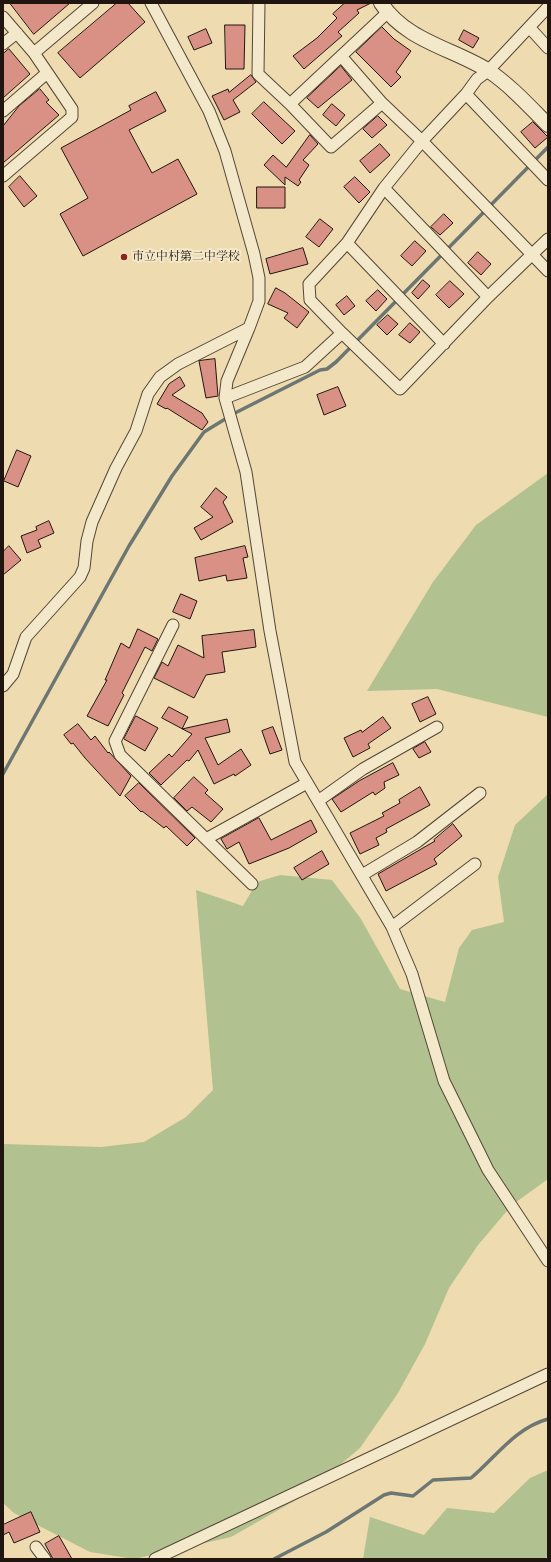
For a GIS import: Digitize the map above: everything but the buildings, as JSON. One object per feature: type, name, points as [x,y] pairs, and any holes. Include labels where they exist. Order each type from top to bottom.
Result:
[{"type":"street","points":[[34,53],[93,3]]},
{"type":"street","points":[[151,3],[209,112],[225,151],[254,254],[259,278],[259,301],[227,381],[225,398],[246,472],[270,632],[295,762],[392,927],[412,974],[444,1081],[488,1170],[548,1261]]},
{"type":"street","points":[[259,3],[258,74],[290,104],[331,147],[382,103]]},
{"type":"street","points":[[548,7],[488,71],[477,79],[466,94],[422,141],[384,188],[347,243],[309,284],[310,300],[342,333],[400,388],[488,297],[548,239]]},
{"type":"street","points":[[290,104],[341,56],[384,8],[403,27],[429,42],[488,71],[516,92],[548,125]]},
{"type":"street","points":[[3,17],[34,53],[72,109],[72,117],[3,176]]},
{"type":"street","points":[[529,27],[548,48]]},
{"type":"street","points":[[3,44],[17,33]]},
{"type":"street","points":[[341,56],[382,103],[422,141],[548,271]]},
{"type":"street","points":[[3,111],[47,73]]},
{"type":"street","points":[[466,94],[548,180]]},
{"type":"street","points":[[384,188],[488,297]]},
{"type":"street","points":[[347,243],[444,344]]},
{"type":"street","points":[[3,686],[13,674],[26,637],[82,573],[84,568],[86,541],[92,522],[116,468],[136,432],[148,394],[160,377],[178,364],[249,328]]},
{"type":"street","points":[[225,398],[305,367],[342,333]]},
{"type":"street","points":[[173,625],[115,741],[120,754],[252,884]]},
{"type":"street","points":[[318,801],[363,769],[437,727]]},
{"type":"street","points":[[206,839],[307,783]]},
{"type":"street","points":[[362,875],[417,842],[480,793]]},
{"type":"street","points":[[392,927],[475,864]]},
{"type":"street","points":[[155,1559],[548,1374]]},
{"type":"street","points":[[36,1547],[45,1559]]},
{"type":"green space","points":[[548,473],[548,717],[437,689],[367,691],[433,582],[476,525]]},
{"type":"green space","points":[[548,794],[548,1179],[512,1205],[478,1245],[449,1288],[425,1344],[398,1393],[360,1448],[303,1496],[231,1537],[134,1559],[90,1552],[14,1513],[3,1503],[3,1144],[101,1147],[144,1142],[186,1117],[213,1090],[196,890],[243,906],[257,882],[280,875],[332,880],[361,919],[400,989],[445,1002],[459,948],[472,930],[504,922],[498,877],[515,825]]},
{"type":"green space","points":[[548,1470],[548,1555],[545,1559],[363,1559],[370,1517],[424,1535],[447,1508],[494,1513],[530,1478]]},
{"type":"waterway","points":[[3,774],[129,546],[172,476],[204,432],[235,413],[320,370],[327,369],[336,362],[548,147]]},
{"type":"waterway","points":[[274,1559],[326,1532],[384,1495],[391,1493],[413,1496],[433,1480],[471,1478],[516,1436],[536,1423],[548,1419]]},
{"type":"place","name":"市立中村第二中学校","points":[[124,257]]}]
